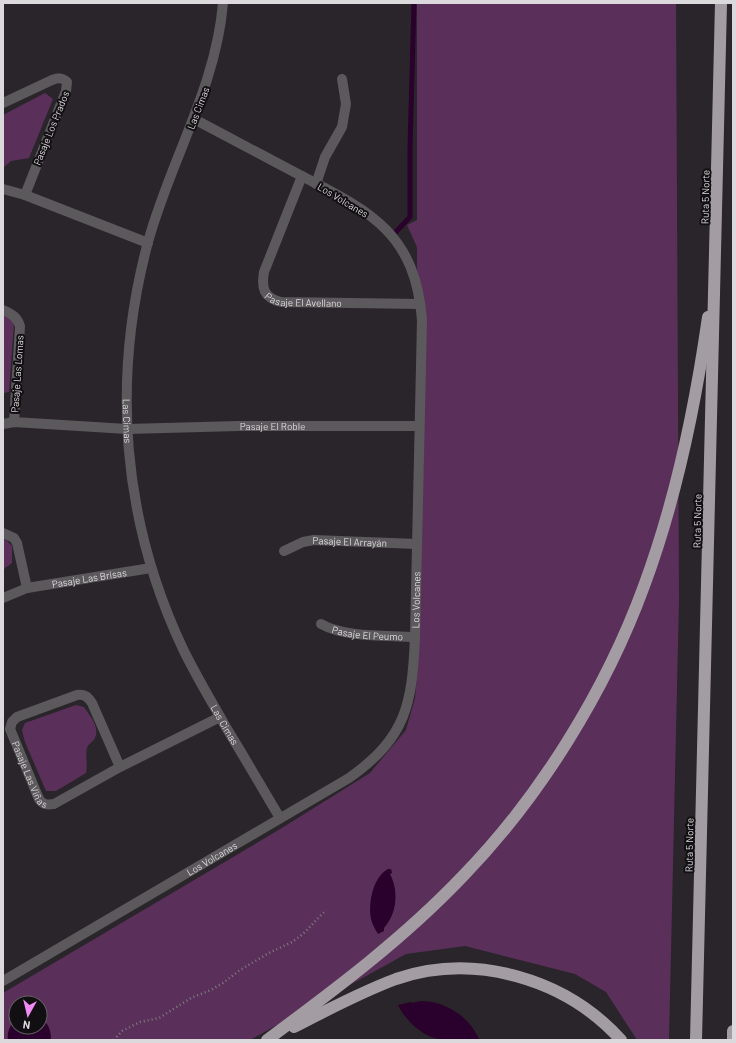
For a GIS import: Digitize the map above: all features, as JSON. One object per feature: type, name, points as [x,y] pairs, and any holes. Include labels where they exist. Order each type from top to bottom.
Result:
[{"type":"highway","name":"Ruta 5 Norte","points":[[696,1040],[721,3]]},
{"type":"highway","points":[[267,1040],[376,957],[464,876],[491,846],[531,795],[570,736],[594,696],[629,624],[644,587],[665,522],[687,436],[696,388],[705,333],[716,244]]},
{"type":"highway","points":[[267,1040],[396,979],[417,973],[453,968],[482,970],[513,975],[536,982],[581,1004],[597,1016],[621,1040]]},
{"type":"highway","points":[[733,1031],[733,1040]]},
{"type":"street","name":"Las Cimas","points":[[223,3],[216,51],[203,96],[169,180],[148,243],[138,288],[131,332],[126,397],[129,464],[134,499],[151,568],[183,649],[205,691],[280,818]]},
{"type":"street","name":"Pasaje Los Prados","points":[[3,103],[52,80],[59,78],[64,79],[67,82],[66,91],[24,194]]},
{"type":"street","points":[[316,184],[325,157],[342,127],[346,104],[342,79]]},
{"type":"street","name":"Los Volcanes","points":[[3,981],[349,778],[378,754],[392,738],[400,725],[409,700],[414,667],[422,320],[418,287],[413,272],[407,259],[390,234],[368,214],[302,176],[194,119]]},
{"type":"street","name":"Pasaje El Avellano","points":[[302,176],[264,272],[263,285],[271,299],[281,302],[420,304]]},
{"type":"street","points":[[3,189],[24,194],[148,243]]},
{"type":"street","name":"Pasaje Las Lomas","points":[[3,310],[12,314],[18,320],[20,326],[14,422]]},
{"type":"street","name":"Pasaje Las Lomas","points":[[3,424],[14,422],[127,429]]},
{"type":"street","name":"Pasaje El Roble","points":[[127,429],[202,426],[419,426]]},
{"type":"street","points":[[3,533],[14,538],[17,543],[27,588]]},
{"type":"street","name":"Pasaje El Arrayán","points":[[284,550],[298,544],[314,540],[417,544]]},
{"type":"street","name":"Pasaje Las Brisas","points":[[3,598],[27,588],[151,568]]},
{"type":"street","name":"Pasaje El Peumo","points":[[321,624],[334,630],[347,633],[415,637]]},
{"type":"street","name":"Pasaje Las Viñas","points":[[120,767],[88,697],[77,695],[17,717],[12,722],[10,728],[39,799],[44,805],[54,804],[120,767],[220,717]]},
{"type":"path","points":[[114,1040],[122,1031],[140,1022],[159,1018],[191,998],[211,990],[223,983],[240,970],[263,956],[292,942],[303,934],[326,910]]},
{"type":"shaded area","points":[[417,3],[676,3],[679,599],[669,1040],[637,1040],[606,992],[575,974],[465,946],[406,954],[250,1040],[3,1040],[3,993],[277,831],[370,773],[406,730],[415,698],[418,665],[417,247],[407,225],[417,220]]},
{"type":"shaded area","points":[[45,93],[53,99],[29,158],[11,161],[3,168],[3,115]]},
{"type":"shaded area","points":[[3,316],[10,317],[14,322],[9,392],[3,393]]},
{"type":"shaded area","points":[[3,539],[12,546],[12,563],[5,568],[3,572]]},
{"type":"shaded area","points":[[76,705],[84,707],[94,722],[96,730],[95,738],[87,748],[86,773],[56,791],[46,791],[25,742],[22,730],[25,723]]},
{"type":"shaded area","points":[[388,869],[391,869],[392,873],[390,874],[395,888],[394,909],[392,916],[384,928],[384,931],[378,934],[371,919],[371,898],[375,884]]},
{"type":"shaded area","points":[[427,1001],[449,1008],[467,1021],[480,1040],[448,1040],[438,1039],[426,1035],[410,1022],[398,1005]]},
{"type":"shaded area","points":[[48,1026],[51,1033],[51,1040],[8,1040],[8,1035],[48,1035]]},
{"type":"waterway","points":[[393,235],[410,217],[410,147],[414,3]]}]
